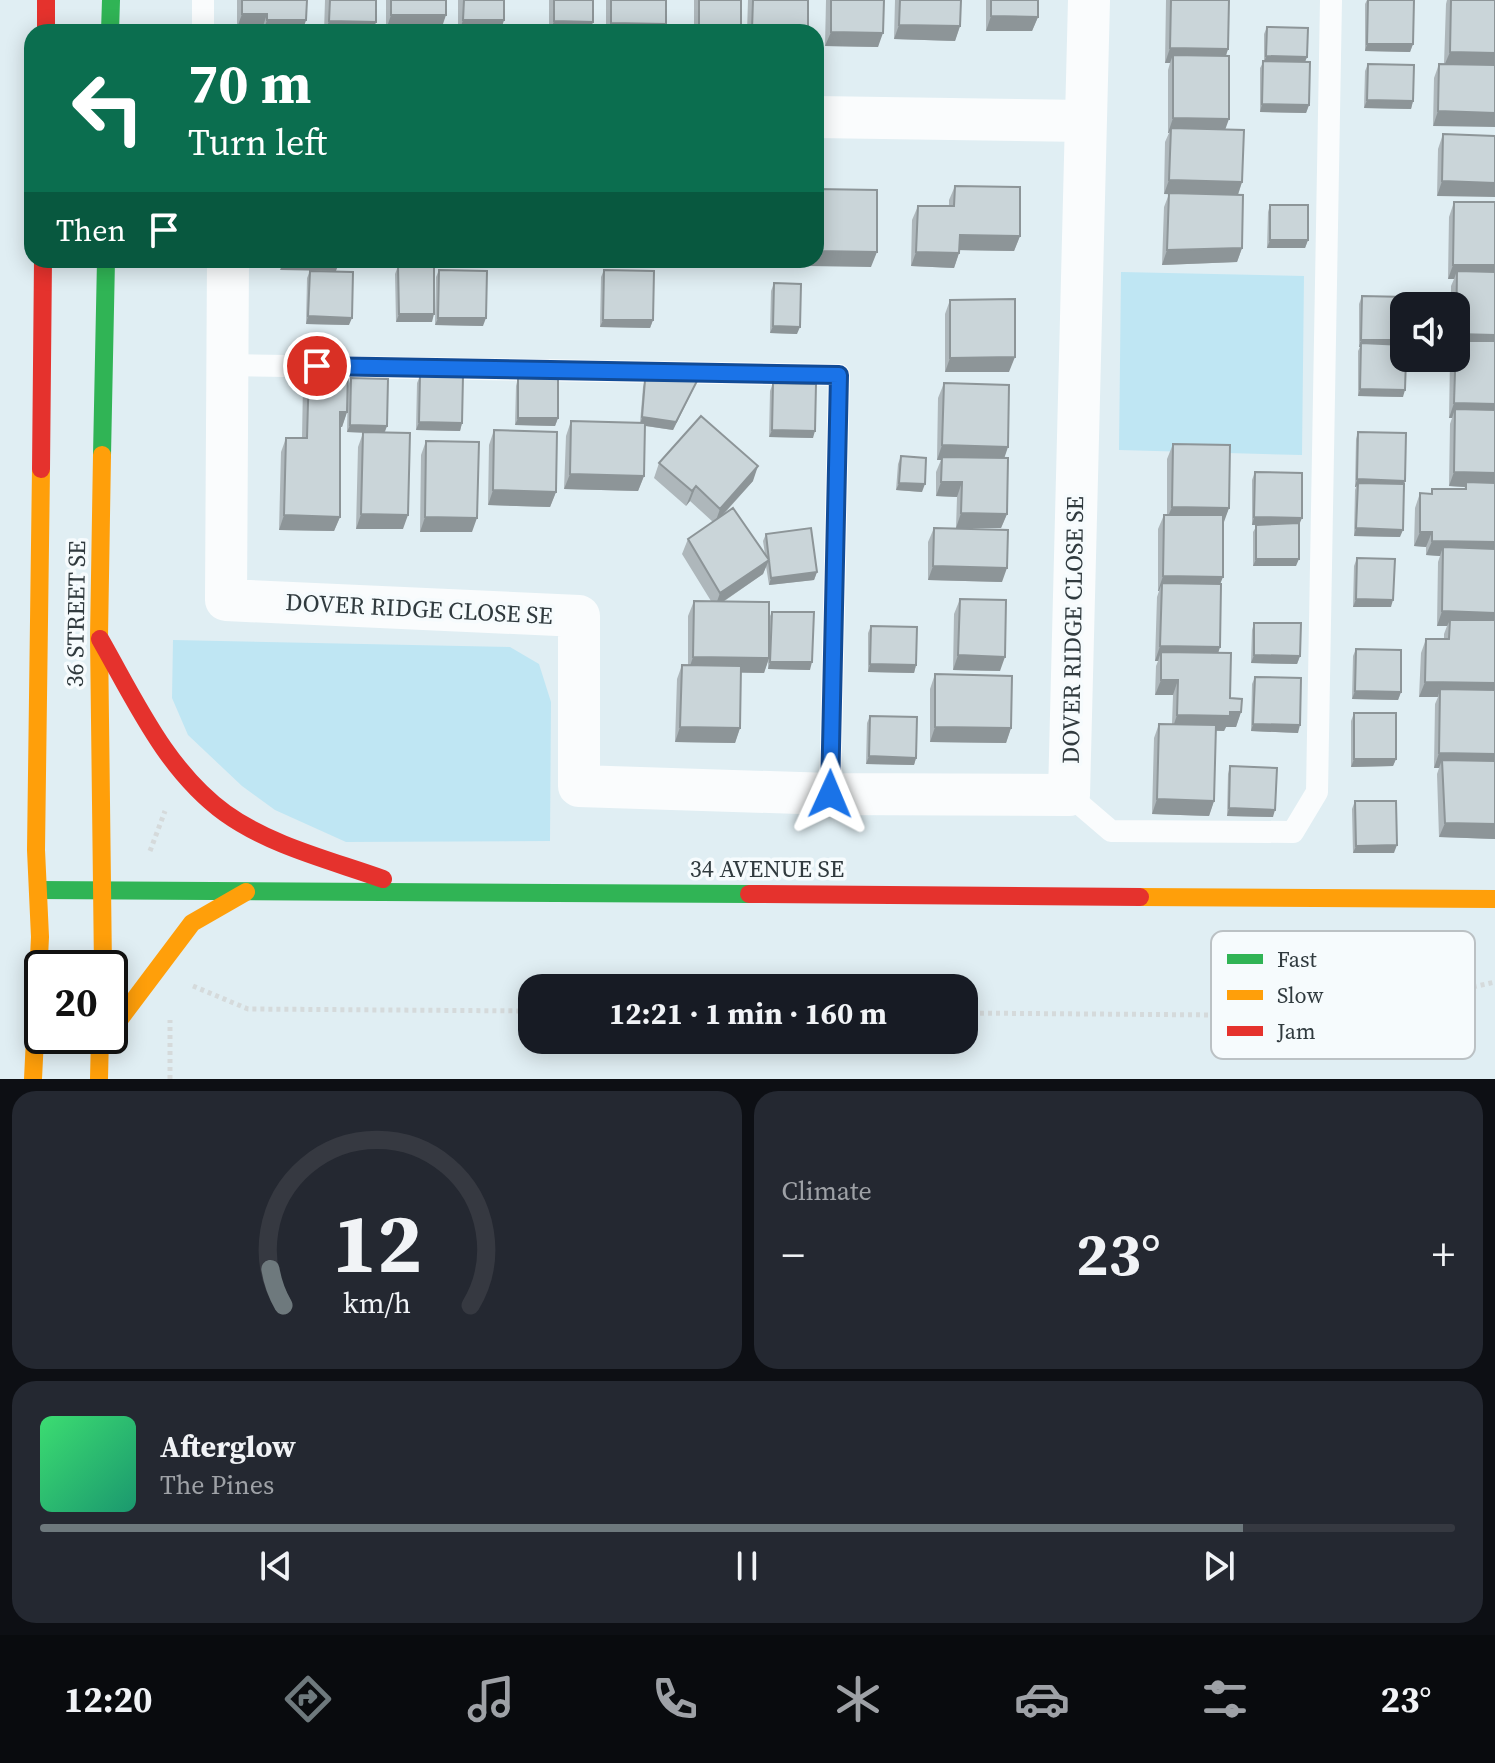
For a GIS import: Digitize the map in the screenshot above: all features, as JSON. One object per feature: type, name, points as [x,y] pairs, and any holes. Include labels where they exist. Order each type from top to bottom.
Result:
[{"type":"street","points":[[46,0],[46,24]]},
{"type":"street","points":[[110,24],[111,0]]},
{"type":"street","name":"DOVER RIDGE CLOSE SE","points":[[228,268],[226,600],[579,616],[579,786],[830,794],[1069,795],[1089,0]]},
{"type":"street","points":[[824,117],[1085,121]]},
{"type":"street","name":"36 STREET SE","points":[[33,1079],[40,937],[43,268]]},
{"type":"street","name":"36 STREET SE","points":[[103,950],[99,637],[106,268]]},
{"type":"street","points":[[99,637],[161,741],[189,780],[224,813],[315,856],[416,891]]},
{"type":"street","name":"34 AVENUE SE","points":[[38,890],[1495,899]]},
{"type":"street","points":[[128,1006],[192,923],[248,891]]},
{"type":"street","points":[[99,1079],[102,1054]]},
{"type":"lane","points":[[203,0],[203,24]]},
{"type":"lane","points":[[1069,795],[1111,831],[1293,832],[1317,792],[1331,0]]},
{"type":"lane","points":[[228,365],[839,375],[830,794]]},
{"type":"path","points":[[149,854],[167,805]]},
{"type":"path","points":[[183,982],[248,1009],[518,1011]]},
{"type":"path","points":[[1475,986],[1495,982]]},
{"type":"path","points":[[170,1006],[170,1079]]},
{"type":"path","points":[[978,1013],[1211,1015]]},
{"type":"shaded area","points":[[1121,272],[1304,276],[1302,455],[1119,450]]},
{"type":"shaded area","points":[[173,640],[510,647],[539,664],[551,702],[550,841],[346,842],[275,810],[242,786],[188,735],[172,698]]},
{"type":"building","points":[[242,0],[307,0],[306,20],[267,20],[267,14],[242,14]]},
{"type":"building","points":[[330,0],[376,0],[376,22],[329,21]]},
{"type":"building","points":[[391,0],[446,0],[446,15],[391,15]]},
{"type":"building","points":[[464,0],[504,0],[504,20],[463,20]]},
{"type":"building","points":[[554,0],[593,0],[593,22],[554,21]]},
{"type":"building","points":[[611,0],[666,0],[666,24],[611,23]]},
{"type":"building","points":[[699,0],[741,0],[741,24],[699,24]]},
{"type":"building","points":[[753,0],[808,0],[808,24],[752,24]]},
{"type":"building","points":[[831,0],[884,0],[883,33],[831,32]]},
{"type":"building","points":[[900,0],[961,0],[960,26],[899,25]]},
{"type":"building","points":[[991,0],[1038,0],[1038,17],[991,16]]},
{"type":"building","points":[[1171,0],[1229,0],[1228,49],[1170,48]]},
{"type":"building","points":[[1368,0],[1414,0],[1413,44],[1367,44]]},
{"type":"building","points":[[1451,0],[1495,0],[1495,53],[1450,52]]},
{"type":"building","points":[[1267,27],[1308,28],[1307,57],[1266,56]]},
{"type":"building","points":[[1173,55],[1229,56],[1229,119],[1173,118]]},
{"type":"building","points":[[1263,61],[1310,62],[1309,105],[1262,104]]},
{"type":"building","points":[[1368,64],[1414,65],[1413,101],[1367,100]]},
{"type":"building","points":[[1439,64],[1495,65],[1495,113],[1438,111]]},
{"type":"building","points":[[1171,128],[1244,130],[1242,182],[1169,180]]},
{"type":"building","points":[[1443,134],[1495,136],[1495,183],[1442,181]]},
{"type":"building","points":[[955,186],[1020,187],[1020,236],[960,235],[959,253],[916,252],[918,206],[954,206]]},
{"type":"building","points":[[824,189],[877,190],[877,252],[824,251]]},
{"type":"building","points":[[1169,193],[1243,195],[1242,248],[1167,250]]},
{"type":"building","points":[[1454,202],[1495,202],[1495,265],[1453,265]]},
{"type":"building","points":[[1270,205],[1308,205],[1308,240],[1270,240]]},
{"type":"building","points":[[398,268],[434,268],[434,314],[399,314]]},
{"type":"building","points":[[439,270],[487,271],[486,318],[438,318]]},
{"type":"building","points":[[604,270],[654,271],[653,320],[603,320]]},
{"type":"building","points":[[310,271],[353,272],[352,318],[308,316]]},
{"type":"building","points":[[1457,271],[1495,272],[1495,335],[1470,334],[1470,292],[1457,292]]},
{"type":"building","points":[[774,283],[801,284],[800,327],[773,326]]},
{"type":"building","points":[[1362,296],[1390,297],[1390,340],[1361,340]]},
{"type":"building","points":[[1015,299],[1015,357],[950,358],[950,300]]},
{"type":"building","points":[[1470,341],[1495,341],[1495,404],[1454,403],[1455,372],[1470,372]]},
{"type":"building","points":[[1361,343],[1390,344],[1390,372],[1406,372],[1405,390],[1360,389]]},
{"type":"building","points":[[309,368],[348,369],[347,412],[340,412],[340,517],[284,515],[286,438],[307,438]]},
{"type":"building","points":[[420,376],[463,376],[462,423],[419,422]]},
{"type":"building","points":[[351,378],[388,379],[387,426],[350,425]]},
{"type":"building","points":[[518,378],[558,379],[558,418],[518,418]]},
{"type":"building","points":[[645,380],[697,381],[676,422],[642,417]]},
{"type":"building","points":[[773,383],[816,384],[815,431],[772,430]]},
{"type":"building","points":[[944,383],[1009,385],[1008,447],[942,445]]},
{"type":"building","points":[[1455,409],[1495,410],[1495,473],[1454,472]]},
{"type":"building","points":[[701,416],[758,466],[720,509],[696,486],[692,491],[659,463]]},
{"type":"building","points":[[571,421],[645,423],[644,476],[570,474]]},
{"type":"building","points":[[494,430],[557,432],[556,492],[493,490]]},
{"type":"building","points":[[363,432],[410,433],[408,515],[361,514]]},
{"type":"building","points":[[1358,432],[1406,433],[1405,481],[1357,479]]},
{"type":"building","points":[[426,441],[479,442],[477,518],[425,517]]},
{"type":"building","points":[[1173,444],[1230,445],[1229,508],[1172,507]]},
{"type":"building","points":[[901,456],[926,458],[925,484],[899,483]]},
{"type":"building","points":[[942,457],[1008,458],[1007,514],[961,513],[962,482],[941,482]]},
{"type":"building","points":[[1255,472],[1302,473],[1302,518],[1254,517]]},
{"type":"building","points":[[1466,482],[1495,483],[1495,542],[1432,541],[1432,532],[1420,532],[1420,493],[1432,494],[1432,489],[1466,489]]},
{"type":"building","points":[[1358,483],[1404,484],[1403,530],[1356,528]]},
{"type":"building","points":[[733,508],[769,560],[720,593],[688,539]]},
{"type":"building","points":[[1164,515],[1223,515],[1223,577],[1163,576]]},
{"type":"building","points":[[1299,523],[1299,559],[1256,559],[1256,525]]},
{"type":"building","points":[[811,528],[817,572],[771,578],[766,534]]},
{"type":"building","points":[[934,528],[1008,530],[1007,568],[933,566]]},
{"type":"building","points":[[1443,547],[1495,549],[1495,613],[1442,611]]},
{"type":"building","points":[[1357,558],[1395,559],[1393,600],[1356,599]]},
{"type":"building","points":[[1162,583],[1221,584],[1220,647],[1160,646]]},
{"type":"building","points":[[960,599],[1006,600],[1005,657],[958,655]]},
{"type":"building","points":[[694,601],[769,602],[769,658],[693,657]]},
{"type":"building","points":[[772,612],[814,612],[812,662],[770,662]]},
{"type":"building","points":[[1450,620],[1495,620],[1495,683],[1425,682],[1426,639],[1449,639]]},
{"type":"building","points":[[1254,623],[1301,623],[1300,656],[1254,655]]},
{"type":"building","points":[[871,626],[917,627],[916,665],[870,664]]},
{"type":"building","points":[[1356,649],[1401,650],[1401,692],[1355,691]]},
{"type":"building","points":[[1161,652],[1231,653],[1230,698],[1242,699],[1241,712],[1230,712],[1230,716],[1177,715],[1178,680],[1161,680]]},
{"type":"building","points":[[682,665],[741,666],[740,728],[680,727]]},
{"type":"building","points":[[935,674],[1012,676],[1011,728],[935,727]]},
{"type":"building","points":[[1255,677],[1301,678],[1300,725],[1253,724]]},
{"type":"building","points":[[1440,689],[1495,690],[1495,754],[1439,753]]},
{"type":"building","points":[[1354,713],[1396,713],[1396,759],[1354,759]]},
{"type":"building","points":[[870,716],[917,717],[916,758],[869,756]]},
{"type":"building","points":[[1159,724],[1216,725],[1214,801],[1157,799]]},
{"type":"building","points":[[1442,760],[1495,761],[1495,824],[1445,823]]},
{"type":"building","points":[[1230,766],[1277,768],[1275,810],[1229,808]]},
{"type":"building","points":[[1355,801],[1396,801],[1397,845],[1356,846]]},
{"type":"traffic: fast","points":[[110,24],[111,0]]},
{"type":"traffic: fast","points":[[102,455],[106,268]]},
{"type":"traffic: fast","points":[[38,890],[749,894]]},
{"type":"traffic: slow","points":[[102,455],[99,637],[103,950]]},
{"type":"traffic: slow","points":[[33,1079],[40,937],[36,850],[41,469]]},
{"type":"traffic: slow","points":[[128,1008],[192,923],[246,892]]},
{"type":"traffic: slow","points":[[1140,897],[1495,899]]},
{"type":"traffic: slow","points":[[99,1079],[100,1054]]},
{"type":"traffic: jam","points":[[46,0],[46,24]]},
{"type":"traffic: jam","points":[[41,469],[43,268]]},
{"type":"traffic: jam","points":[[100,639],[154,733],[204,796],[262,835],[383,879]]},
{"type":"traffic: jam","points":[[749,894],[1140,897]]},
{"type":"route","points":[[317,366],[839,375],[830,794]]}]
